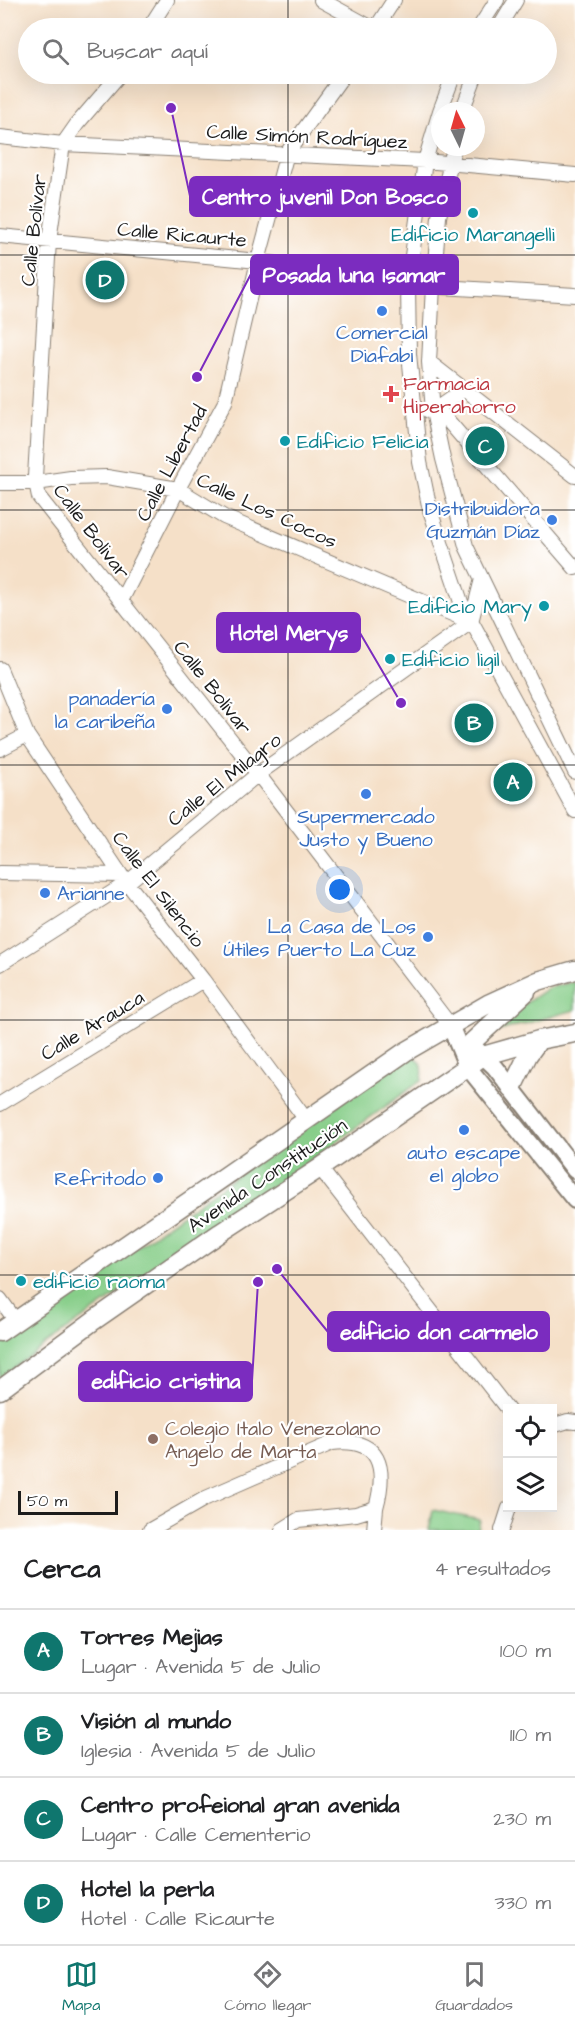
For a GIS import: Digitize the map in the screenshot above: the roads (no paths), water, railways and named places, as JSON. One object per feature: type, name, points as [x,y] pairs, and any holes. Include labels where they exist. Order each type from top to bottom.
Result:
[{"type":"main road","name":"Avenida Constitución","points":[[0,1332],[405,1052],[488,1004],[538,981],[570,974]]},
{"type":"main road","points":[[476,1050],[538,981]]},
{"type":"main road","name":"Avenida Constitución","points":[[0,1390],[103,1314],[467,1066],[476,1050],[544,1039],[575,1031]]},
{"type":"main road","points":[[512,1088],[528,1055],[544,1039]]},
{"type":"street","points":[[155,18],[167,0]]},
{"type":"street","points":[[321,0],[355,18]]},
{"type":"street","points":[[381,18],[394,0]]},
{"type":"street","points":[[485,18],[497,0]]},
{"type":"street","points":[[505,18],[516,0]]},
{"type":"street","name":"Calle Bolívar","points":[[36,483],[49,241],[63,144],[111,84]]},
{"type":"street","name":"Calle Libertad","points":[[121,601],[225,402],[258,261],[287,153],[337,84]]},
{"type":"street","points":[[444,102],[452,84]]},
{"type":"street","points":[[465,102],[472,84]]},
{"type":"street","name":"Calle Simón Rodríguez","points":[[0,137],[63,144],[425,161],[575,175]]},
{"type":"street","points":[[431,141],[425,161],[408,285],[414,414],[420,462],[430,510],[461,602],[575,811]]},
{"type":"street","points":[[452,156],[439,217],[429,362],[443,459],[466,546],[575,772]]},
{"type":"street","name":"Calle Ricaurte","points":[[0,236],[258,261],[408,285],[575,295]]},
{"type":"street","points":[[429,362],[575,476]]},
{"type":"street","points":[[414,414],[435,409],[464,389]]},
{"type":"street","points":[[435,409],[575,568]]},
{"type":"street","name":"Calle Los Cocos","points":[[0,483],[36,483],[71,478],[107,477],[178,489],[224,517],[471,622]]},
{"type":"street","name":"Calle Bolivar","points":[[36,483],[39,497],[121,601]]},
{"type":"street","points":[[471,622],[482,579]]},
{"type":"street","name":"Calle Bolívar","points":[[121,601],[258,774],[450,1025]]},
{"type":"street","name":"Calle El Milagro","points":[[0,964],[124,879],[258,774],[471,622]]},
{"type":"street","name":"Calle El Silencio","points":[[0,669],[27,735],[124,879],[203,980],[307,1121]]},
{"type":"street","points":[[0,748],[27,735]]},
{"type":"street","points":[[0,873],[124,879]]},
{"type":"street","name":"Calle Arauca","points":[[0,1104],[203,980]]},
{"type":"street","points":[[450,1025],[495,1067],[575,1170]]},
{"type":"street","points":[[450,1025],[467,1066],[575,1200]]},
{"type":"street","points":[[320,1168],[503,1405]]},
{"type":"street","points":[[0,1299],[16,1321]]},
{"type":"street","points":[[557,1424],[568,1421],[575,1422]]},
{"type":"street","points":[[150,1530],[206,1498],[250,1478],[332,1443],[347,1441],[371,1451],[380,1461],[381,1489],[374,1530]]},
{"type":"street","points":[[282,1530],[298,1520],[356,1514],[376,1508]]},
{"type":"street","points":[[502,1530],[508,1512]]},
{"type":"place","name":"Centro juvenil Don Bosco","points":[[171,108]]},
{"type":"place","name":"Edificio Marangelli","points":[[473,213]]},
{"type":"place","name":"Hotel la perla","points":[[105,280]]},
{"type":"place","name":"Comercial Diafabi","points":[[382,311]]},
{"type":"place","name":"Posada luna Isamar","points":[[197,377]]},
{"type":"place","name":"Farmacia Hiperahorro","points":[[391,394]]},
{"type":"place","name":"Edificio Felicia","points":[[285,441]]},
{"type":"place","name":"Centro profeional gran avenida","points":[[485,446]]},
{"type":"place","name":"Distribuidora Guzmán Díaz","points":[[552,520]]},
{"type":"place","name":"Edificio Mary","points":[[544,606]]},
{"type":"place","name":"Edificio ligil","points":[[390,659]]},
{"type":"place","name":"Hotel Merys","points":[[401,703]]},
{"type":"place","name":"panadería la caribeña","points":[[167,709]]},
{"type":"place","name":"Visión al mundo","points":[[474,723]]},
{"type":"place","name":"Torres Mejias","points":[[513,782]]},
{"type":"place","name":"Supermercado Justo y Bueno","points":[[366,794]]},
{"type":"place","name":"Arianne","points":[[45,893]]},
{"type":"place","name":"La Casa de Los Útiles Puerto La Cuz","points":[[428,937]]},
{"type":"place","name":"auto escape el globo","points":[[464,1130]]},
{"type":"place","name":"Refritodo","points":[[158,1178]]},
{"type":"place","name":"edificio don carmelo","points":[[277,1269]]},
{"type":"place","name":"edificio raoma","points":[[21,1281]]},
{"type":"place","name":"edificio cristina","points":[[258,1282]]},
{"type":"place","name":"Colegio Italo Venezolano Angelo de Marta","points":[[153,1439]]}]
